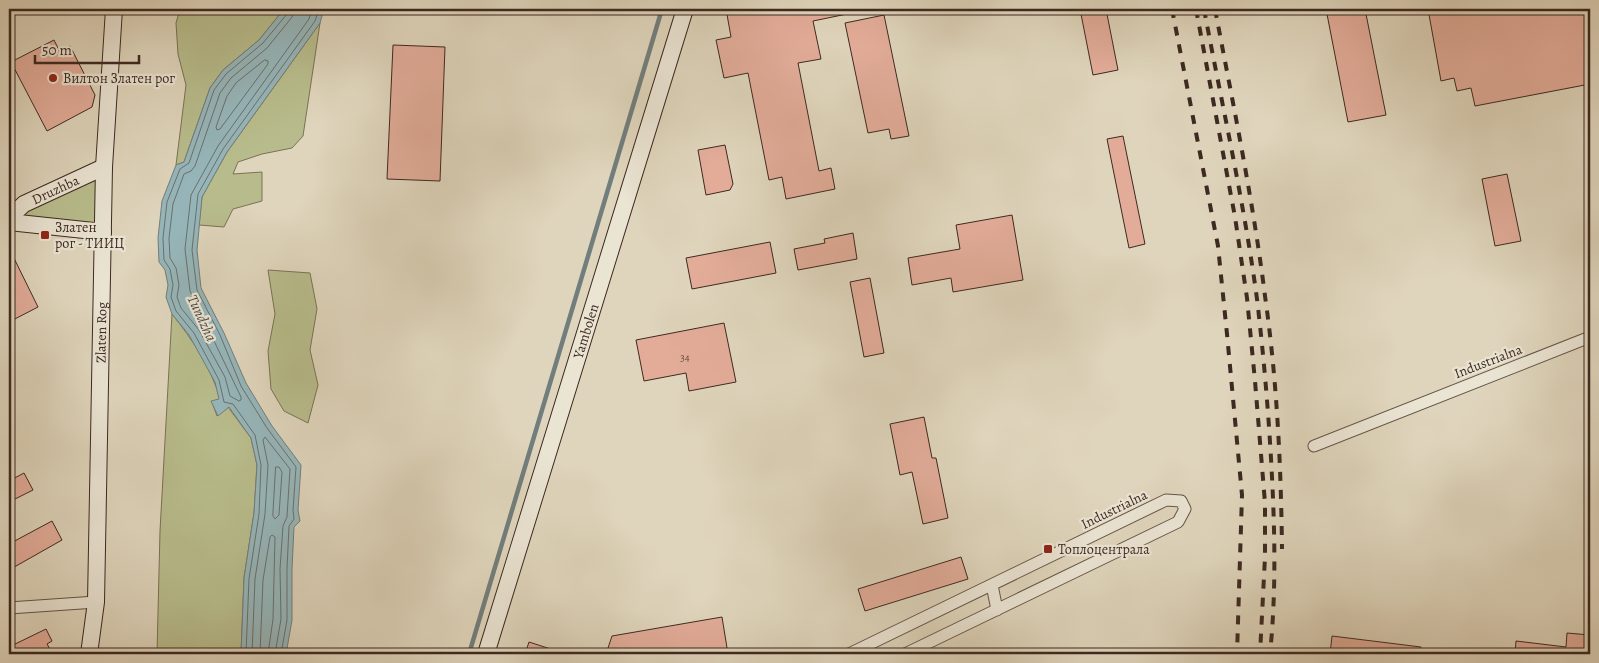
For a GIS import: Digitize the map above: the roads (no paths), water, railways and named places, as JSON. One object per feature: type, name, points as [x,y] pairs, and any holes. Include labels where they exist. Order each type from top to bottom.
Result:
[{"type":"street","name":"Zlaten Rog","points":[[89,654],[96,602],[104,167],[114,9]]},
{"type":"street","name":"Yambolen","points":[[486,654],[685,9]]},
{"type":"street","name":"Druzhba","points":[[9,218],[24,204],[104,167]]},
{"type":"street","name":"Druzhba","points":[[9,222],[103,232]]},
{"type":"street","name":"Industrialna","points":[[1314,446],[1590,337]]},
{"type":"street","name":"Industrialna","points":[[849,654],[1166,500],[1181,501],[1185,508],[1178,522],[905,654]]},
{"type":"street","points":[[992,584],[997,610]]},
{"type":"street","points":[[9,608],[96,602]]},
{"type":"water","name":"Tundzha","points":[[284,9],[324,9],[320,23],[227,152],[202,197],[197,250],[201,288],[224,333],[246,383],[272,426],[301,465],[298,510],[300,521],[294,527],[292,620],[286,654],[241,654],[244,578],[254,513],[257,465],[251,438],[229,407],[218,416],[211,401],[219,399],[215,382],[189,335],[172,314],[166,297],[168,285],[165,270],[159,262],[158,238],[162,201],[176,165],[184,162],[210,88],[223,70],[259,40]]},
{"type":"waterway","points":[[469,654],[662,9]]},
{"type":"railway","points":[[1172,9],[1218,246],[1227,334],[1242,495],[1237,654]]},
{"type":"railway","points":[[1196,9],[1235,217],[1247,298],[1265,503],[1265,557],[1260,654]]},
{"type":"railway","points":[[1204,9],[1246,226],[1262,343],[1274,521],[1274,588],[1270,654]]},
{"type":"railway","points":[[1215,9],[1249,188],[1273,359],[1278,422],[1282,549]]},
{"type":"place","name":"Вилтон Златен рог","points":[[53,78]]},
{"type":"place","name":"Златен рог - ТИИЦ","points":[[45,235]]},
{"type":"place","name":"Топлоцентрала","points":[[1048,549]]}]
